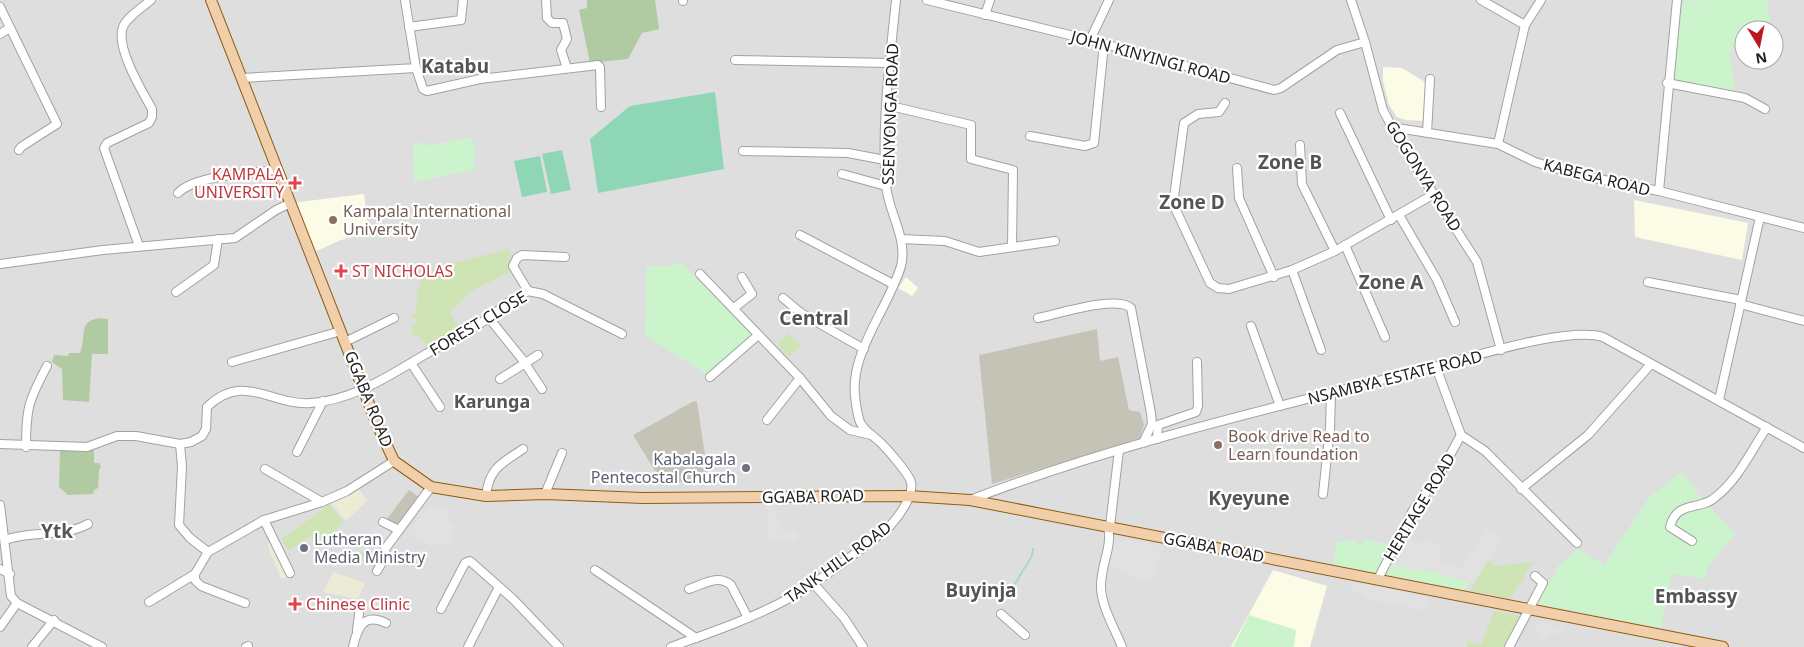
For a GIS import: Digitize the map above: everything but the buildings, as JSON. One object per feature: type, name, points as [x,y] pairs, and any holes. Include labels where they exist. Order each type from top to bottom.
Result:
[{"type":"main road","name":"GGABA ROAD","points":[[212,0],[277,170],[394,461],[432,487],[486,496],[545,494],[643,498],[908,496],[970,500],[1723,647]]},
{"type":"street","points":[[139,246],[104,148],[107,143],[149,122],[152,117],[152,110],[124,49],[122,35],[123,25],[151,0]]},
{"type":"street","points":[[404,0],[416,68],[423,89],[428,91],[480,79],[567,68],[600,66],[601,107]]},
{"type":"street","points":[[409,27],[461,20],[462,0]]},
{"type":"street","points":[[546,0],[547,18],[552,23],[563,23],[567,39],[561,50],[567,68]]},
{"type":"street","name":"SSENYONGA ROAD","points":[[896,0],[890,63],[894,107],[885,160],[886,186],[901,239],[902,259],[856,370],[854,395],[860,422],[881,443],[909,479],[911,485],[908,496]]},
{"type":"street","name":"JOHN KINYINGI ROAD","points":[[927,0],[1090,40],[1274,90],[1281,88],[1337,50],[1365,42]]},
{"type":"street","points":[[985,15],[990,0]]},
{"type":"street","points":[[1090,40],[1109,0]]},
{"type":"street","name":"GOGONYA ROAD","points":[[1351,0],[1365,42],[1378,95],[1391,128],[1477,262],[1501,350]]},
{"type":"street","points":[[1481,0],[1525,25]]},
{"type":"street","points":[[1498,144],[1525,25],[1541,0]]},
{"type":"street","points":[[1659,191],[1667,83],[1677,0]]},
{"type":"street","points":[[0,7],[57,124],[19,150]]},
{"type":"street","points":[[0,34],[10,28]]},
{"type":"street","points":[[1030,136],[1085,146],[1094,143],[1104,44]]},
{"type":"street","points":[[736,60],[890,63]]},
{"type":"street","points":[[241,78],[278,74],[416,68]]},
{"type":"street","points":[[1427,133],[1430,79]]},
{"type":"street","points":[[1667,83],[1745,98],[1765,109]]},
{"type":"street","points":[[1225,103],[1219,112],[1198,114],[1184,123],[1174,197],[1175,208],[1210,283],[1218,288],[1229,289],[1274,277],[1292,270],[1345,246],[1434,194]]},
{"type":"street","points":[[894,107],[971,125],[971,159],[1013,170],[1012,247]]},
{"type":"street","points":[[1340,113],[1391,220]]},
{"type":"street","name":"KABEGA ROAD","points":[[1391,128],[1498,144],[1535,162],[1579,175],[1659,191],[1804,228]]},
{"type":"street","points":[[1300,144],[1302,184],[1335,251]]},
{"type":"street","points":[[743,151],[832,152],[885,160]]},
{"type":"street","points":[[1237,168],[1239,198],[1274,277]]},
{"type":"street","points":[[178,194],[188,186],[220,178],[277,170]]},
{"type":"street","points":[[842,174],[886,186]]},
{"type":"street","points":[[0,264],[139,246],[235,238],[276,210],[291,203]]},
{"type":"street","points":[[1399,216],[1436,280],[1455,322]]},
{"type":"street","points":[[1719,400],[1760,217]]},
{"type":"street","points":[[800,235],[893,284]]},
{"type":"street","points":[[176,292],[214,264],[217,259],[218,239]]},
{"type":"street","points":[[901,239],[945,241],[979,252],[1055,241]]},
{"type":"street","points":[[1345,246],[1385,337]]},
{"type":"street","points":[[528,291],[513,266],[517,258],[522,255],[565,257]]},
{"type":"street","points":[[1292,270],[1321,350]]},
{"type":"street","points":[[700,274],[734,308],[757,336],[800,378],[831,416],[850,430],[871,435]]},
{"type":"street","points":[[734,308],[752,294],[742,277]]},
{"type":"street","points":[[1648,282],[1741,302],[1804,320]]},
{"type":"street","name":"FOREST CLOSE","points":[[180,444],[191,442],[202,436],[206,429],[207,407],[232,391],[252,390],[291,402],[311,403],[364,390],[489,318],[506,304],[528,291],[543,294],[622,334]]},
{"type":"street","points":[[783,298],[801,313],[864,349]]},
{"type":"street","points":[[1038,318],[1095,306],[1122,303],[1131,308],[1152,418],[1150,432],[1143,443]]},
{"type":"street","points":[[345,342],[394,318]]},
{"type":"street","points":[[489,318],[525,363],[542,389]]},
{"type":"street","points":[[1251,326],[1280,406]]},
{"type":"street","points":[[232,362],[341,331]]},
{"type":"street","name":"NSAMBYA ESTATE ROAD","points":[[970,500],[1157,438],[1501,350],[1587,334],[1603,337],[1803,445]]},
{"type":"street","points":[[710,377],[757,336]]},
{"type":"street","points":[[500,379],[538,355]]},
{"type":"street","points":[[1157,438],[1158,425],[1196,412],[1198,406],[1197,362]]},
{"type":"street","points":[[412,363],[440,407]]},
{"type":"street","points":[[1521,489],[1588,435],[1652,364]]},
{"type":"street","points":[[26,447],[27,409],[47,366]]},
{"type":"street","points":[[1436,367],[1462,435],[1485,451],[1577,543]]},
{"type":"street","points":[[767,420],[800,378]]},
{"type":"street","points":[[1323,494],[1330,428],[1330,394]]},
{"type":"street","points":[[297,452],[323,401]]},
{"type":"street","points":[[1692,541],[1670,527],[1675,516],[1681,510],[1711,501],[1726,489],[1767,427]]},
{"type":"street","name":"HERITAGE ROAD","points":[[1378,579],[1413,510],[1439,475],[1462,435]]},
{"type":"street","points":[[0,444],[26,447],[87,447],[117,436],[136,436],[180,444],[182,466],[179,524],[190,538],[208,552]]},
{"type":"street","points":[[486,496],[488,480],[492,473],[498,466],[523,449]]},
{"type":"street","points":[[1119,450],[1109,526],[1110,537],[1101,586],[1102,596],[1122,647]]},
{"type":"street","points":[[545,494],[562,453]]},
{"type":"street","points":[[149,602],[195,574],[208,552],[264,520],[322,502],[347,491],[394,461]]},
{"type":"street","points":[[265,469],[322,502]]},
{"type":"street","points":[[377,571],[386,556],[385,549],[432,487]]},
{"type":"street","name":"TANK HILL ROAD","points":[[670,647],[748,618],[785,600],[813,583],[890,526],[900,513],[908,496]]},
{"type":"street","points":[[0,505],[6,540],[11,596],[17,603],[54,620],[102,647]]},
{"type":"street","points":[[264,520],[290,572]]},
{"type":"street","points":[[383,522],[399,530]]},
{"type":"street","points":[[6,540],[20,535],[57,534],[88,524]]},
{"type":"street","points":[[441,609],[466,563],[470,560],[559,647]]},
{"type":"street","points":[[0,569],[10,574]]},
{"type":"street","points":[[595,570],[696,638]]},
{"type":"street","points":[[195,574],[195,580],[201,586],[245,603]]},
{"type":"street","points":[[1509,647],[1543,583],[1535,576]]},
{"type":"street","points":[[689,588],[718,579],[726,582],[731,585],[748,618]]},
{"type":"street","points":[[813,583],[844,618],[863,647]]},
{"type":"street","points":[[468,647],[499,587]]},
{"type":"street","points":[[0,627],[17,603]]},
{"type":"street","points":[[353,647],[358,614]]},
{"type":"street","points":[[1001,614],[1025,635]]},
{"type":"street","points":[[32,647],[54,620]]},
{"type":"street","points":[[357,630],[366,622],[380,620],[386,623]]},
{"type":"shaded area","points":[[0,0],[1804,0],[1804,647],[0,647]]},
{"type":"shaded area","points":[[1383,67],[1402,68],[1425,82],[1427,109],[1424,121],[1406,120],[1397,117],[1389,105],[1383,81]]},
{"type":"shaded area","name":"Kampala International University","points":[[364,194],[369,236],[355,236],[341,240],[312,253],[291,203]]},
{"type":"shaded area","points":[[1634,200],[1748,223],[1742,260],[1635,237]]},
{"type":"shaded area","points":[[906,277],[918,288],[912,296],[898,288]]},
{"type":"shaded area","points":[[1097,329],[1100,361],[1118,357],[1129,410],[1140,412],[1144,425],[1140,438],[992,484],[979,355]]},
{"type":"shaded area","points":[[694,401],[697,402],[709,482],[669,482],[660,479],[633,435]]},
{"type":"shaded area","points":[[359,489],[367,501],[346,521],[331,503]]},
{"type":"shaded area","points":[[409,490],[420,498],[401,524],[387,521],[387,519]]},
{"type":"shaded area","points":[[776,504],[777,519],[780,519],[781,532],[797,531],[798,539],[788,542],[786,539],[769,541],[767,505]]},
{"type":"shaded area","points":[[435,505],[447,509],[446,516],[457,526],[451,542],[429,546],[407,534],[424,509]]},
{"type":"shaded area","points":[[380,524],[393,534],[387,541],[370,531]]},
{"type":"shaded area","points":[[1487,528],[1502,539],[1473,583],[1422,569],[1416,570],[1390,565],[1403,540],[1423,543],[1432,540],[1444,551],[1438,561],[1462,568]]},
{"type":"shaded area","points":[[1112,536],[1164,547],[1155,574],[1151,579],[1130,577],[1104,563]]},
{"type":"shaded area","points":[[273,542],[287,577],[281,579],[267,544]]},
{"type":"shaded area","points":[[1273,570],[1327,586],[1310,647],[1231,647]]},
{"type":"shaded area","points":[[333,572],[365,583],[358,599],[323,592]]},
{"type":"shaded area","points":[[1354,582],[1430,597],[1427,611],[1365,599],[1366,595],[1352,592]]},
{"type":"shaded area","points":[[1538,622],[1564,628],[1562,634],[1549,633],[1546,639],[1539,637],[1539,632],[1536,631]]},
{"type":"green space","points":[[587,0],[655,0],[659,29],[642,33],[628,59],[590,63],[579,10],[587,8]]},
{"type":"green space","points":[[1767,0],[1770,20],[1734,20],[1734,51],[1729,51],[1735,91],[1672,82],[1683,1]]},
{"type":"green space","points":[[715,92],[724,169],[598,193],[590,139],[630,106]]},
{"type":"green space","points":[[472,137],[476,155],[473,156],[475,168],[473,170],[414,182],[413,144],[427,142],[428,146]]},
{"type":"green space","points":[[562,150],[571,190],[551,194],[542,154]]},
{"type":"green space","points":[[540,156],[547,192],[522,197],[514,161]]},
{"type":"green space","points":[[509,249],[514,270],[473,290],[450,313],[462,331],[429,349],[419,336],[413,335],[412,327],[418,320],[410,318],[417,311],[414,304],[418,301],[416,291],[421,285],[415,272]]},
{"type":"green space","points":[[682,264],[753,334],[708,375],[645,335],[647,267]]},
{"type":"green space","points":[[99,318],[108,319],[108,354],[92,354],[89,402],[63,400],[62,369],[52,362],[54,355],[68,356],[69,353],[80,353],[85,327],[92,320]]},
{"type":"green space","points":[[789,333],[801,346],[789,357],[777,344]]},
{"type":"green space","points":[[94,448],[94,463],[99,463],[101,467],[99,470],[98,488],[94,490],[93,494],[68,495],[59,487],[60,451],[88,451]]},
{"type":"green space","points":[[1682,472],[1699,494],[1661,522],[1699,495],[1735,534],[1709,565],[1705,579],[1672,574],[1673,569],[1661,628],[1539,604],[1539,593],[1556,573],[1557,567],[1578,549],[1604,565],[1650,496]]},
{"type":"green space","points":[[329,505],[344,522],[319,546],[311,536],[288,551],[281,539]]},
{"type":"green space","points":[[1366,539],[1391,545],[1389,550],[1395,555],[1391,565],[1416,570],[1422,568],[1469,582],[1465,590],[1333,565],[1337,542],[1353,540],[1361,546]]},
{"type":"green space","points":[[379,552],[384,555],[375,571],[371,570],[371,562],[367,559],[358,560],[357,553]]},
{"type":"green space","points":[[1488,560],[1495,566],[1534,562],[1524,575],[1525,578],[1509,598],[1470,591]]},
{"type":"green space","points":[[1494,611],[1519,616],[1506,647],[1467,647],[1468,641],[1481,645]]},
{"type":"green space","points":[[1249,615],[1296,630],[1294,647],[1233,647]]},
{"type":"waterway","points":[[1010,592],[1032,556],[1033,549]]},
{"type":"place","name":"KAMPALA UNIVERSITY","points":[[295,183]]},
{"type":"place","name":"Kampala International University","points":[[333,220]]},
{"type":"place","name":"ST NICHOLAS","points":[[341,271]]},
{"type":"place","name":"Book drive Read to Learn foundation","points":[[1218,445]]},
{"type":"place","name":"Kabalagala Pentecostal Church","points":[[746,468]]},
{"type":"place","name":"Lutheran Media Ministry","points":[[304,548]]},
{"type":"place","name":"Chinese Clinic","points":[[295,604]]},
{"type":"district","name":"Katabu","points":[[455,66]]},
{"type":"district","name":"Zone B","points":[[1290,162]]},
{"type":"district","name":"Zone D","points":[[1192,202]]},
{"type":"district","name":"Zone A","points":[[1391,282]]},
{"type":"district","name":"Central","points":[[814,318]]},
{"type":"district","name":"Karunga","points":[[492,401]]},
{"type":"district","name":"Kyeyune","points":[[1249,498]]},
{"type":"district","name":"Ytk","points":[[57,531]]},
{"type":"district","name":"Buyinja","points":[[981,590]]},
{"type":"district","name":"Embassy","points":[[1696,596]]}]
